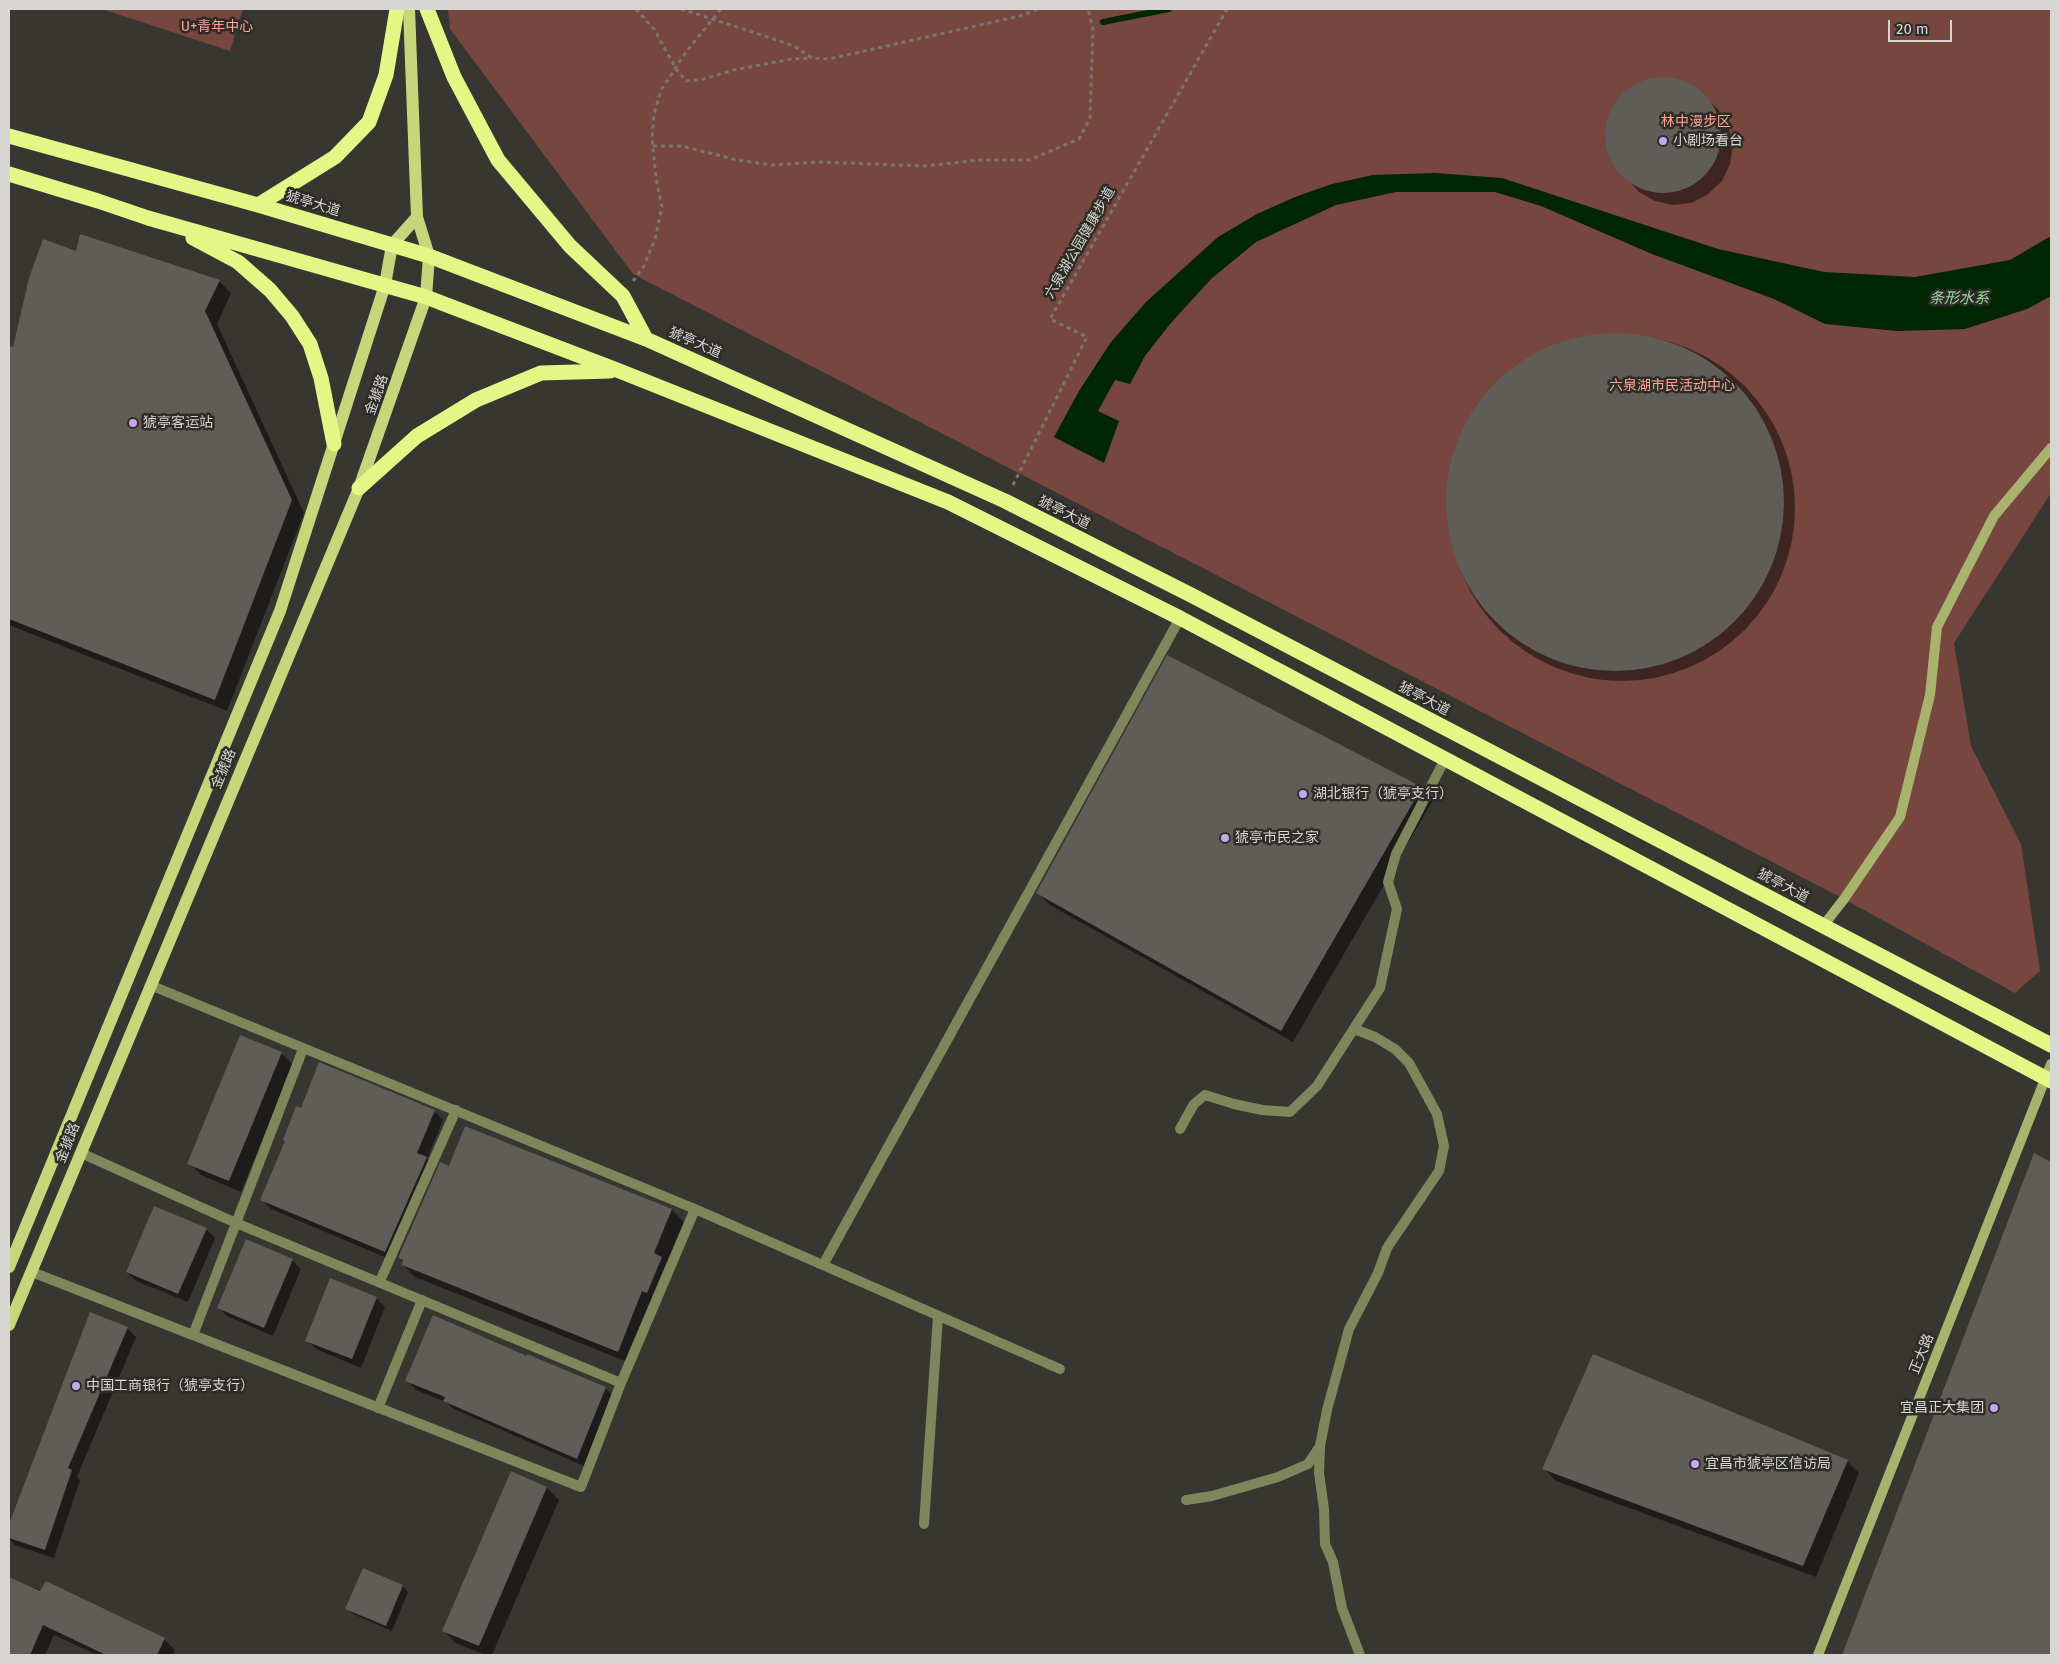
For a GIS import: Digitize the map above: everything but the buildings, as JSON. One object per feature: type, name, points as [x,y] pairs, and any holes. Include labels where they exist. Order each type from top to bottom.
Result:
[{"type":"highway","points":[[258,205],[335,157],[369,122],[386,75],[397,9]]},
{"type":"highway","points":[[427,9],[454,77],[498,160],[570,246],[623,296],[646,339]]},
{"type":"highway","name":"猇亭大道","points":[[9,136],[258,205],[429,256],[646,339],[1005,501],[1191,595],[2051,1045]]},
{"type":"highway","points":[[9,174],[148,218],[426,297],[618,370],[948,502],[1180,618],[2048,1080]]},
{"type":"highway","points":[[148,218],[197,240],[238,262],[270,290],[292,316],[310,344],[321,378],[334,444]]},
{"type":"highway","points":[[358,488],[417,436],[476,400],[541,373],[618,370]]},
{"type":"main road","name":"金猇路","points":[[9,1325],[358,488],[426,297],[429,256],[417,217],[409,9]]},
{"type":"main road","points":[[392,245],[417,217]]},
{"type":"main road","name":"金猇路","points":[[9,1267],[280,611],[385,285],[392,245]]},
{"type":"main road","points":[[1823,926],[1844,899],[1900,817],[1930,695],[1937,627],[1994,516],[2051,448]]},
{"type":"main road","name":"正大路","points":[[1818,1655],[2048,1080],[2051,1064]]},
{"type":"street","points":[[823,1265],[1180,618]]},
{"type":"street","points":[[1180,1129],[1194,1104],[1205,1094],[1234,1104],[1262,1110],[1290,1112],[1318,1086],[1380,988],[1397,909],[1388,882],[1396,854],[1445,759]]},
{"type":"street","points":[[150,985],[695,1208],[1060,1369]]},
{"type":"street","points":[[1354,1029],[1375,1037],[1395,1049],[1409,1063],[1437,1114],[1444,1146],[1439,1171],[1387,1248],[1378,1273],[1349,1328],[1327,1410],[1320,1446],[1319,1473],[1324,1509],[1325,1544],[1334,1562],[1342,1608],[1360,1655]]},
{"type":"street","points":[[193,1336],[303,1049]]},
{"type":"street","points":[[380,1281],[456,1110]]},
{"type":"street","points":[[81,1153],[236,1223],[380,1281],[621,1383]]},
{"type":"street","points":[[32,1272],[581,1487],[621,1383],[695,1208]]},
{"type":"street","points":[[378,1408],[422,1300]]},
{"type":"street","points":[[924,1524],[938,1316]]},
{"type":"street","points":[[1186,1500],[1212,1496],[1278,1477],[1308,1464],[1320,1446]]},
{"type":"path","points":[[636,9],[654,29],[676,69],[686,81],[704,79],[734,70],[792,59],[829,59],[1020,16],[1038,9]]},
{"type":"path","points":[[681,9],[794,46],[812,58]]},
{"type":"path","points":[[623,296],[644,266],[655,239],[662,207],[656,178],[653,146],[654,114],[661,90],[686,52],[721,9]]},
{"type":"path","points":[[653,146],[681,146],[736,160],[772,165],[820,162],[924,166],[980,160],[1029,160],[1079,139],[1090,118],[1093,29],[1088,9]]},
{"type":"path","name":"六泉湖公园健康步道","points":[[1005,501],[1087,337],[1050,319],[1227,9]]},
{"type":"green space","name":"U+青年中心","points":[[102,9],[243,9],[230,51]]},
{"type":"green space","name":"六泉湖市民活动中心","points":[[448,9],[2051,9],[2051,493],[1954,643],[1971,746],[2021,844],[2040,971],[2015,993],[1844,899],[633,274],[450,29]]},
{"type":"water","name":"条形水系","points":[[1435,173],[1502,178],[1718,249],[1824,272],[1915,277],[2010,260],[2051,236],[2051,296],[2027,309],[1965,329],[1897,331],[1825,324],[1774,299],[1652,254],[1541,206],[1495,192],[1396,192],[1336,205],[1256,242],[1211,279],[1170,324],[1145,356],[1130,384],[1115,380],[1098,411],[1119,421],[1104,463],[1054,437],[1079,391],[1111,342],[1146,302],[1218,237],[1257,214],[1295,197],[1332,184],[1373,175]]},
{"type":"waterway","points":[[1103,22],[1169,9]]},
{"type":"place","name":"小剧场看台","points":[[1663,141]]},
{"type":"place","name":"猇亭客运站","points":[[133,423]]},
{"type":"place","name":"湖北银行（猇亭支行）","points":[[1303,794]]},
{"type":"place","name":"猇亭市民之家","points":[[1225,838]]},
{"type":"place","name":"中国工商银行（猇亭支行）","points":[[76,1386]]},
{"type":"place","name":"宜昌正大集团","points":[[1994,1408]]},
{"type":"place","name":"宜昌市猇亭区信访局","points":[[1695,1464]]},
{"type":"park label","name":"林中漫步区","points":[[1696,122]]}]
